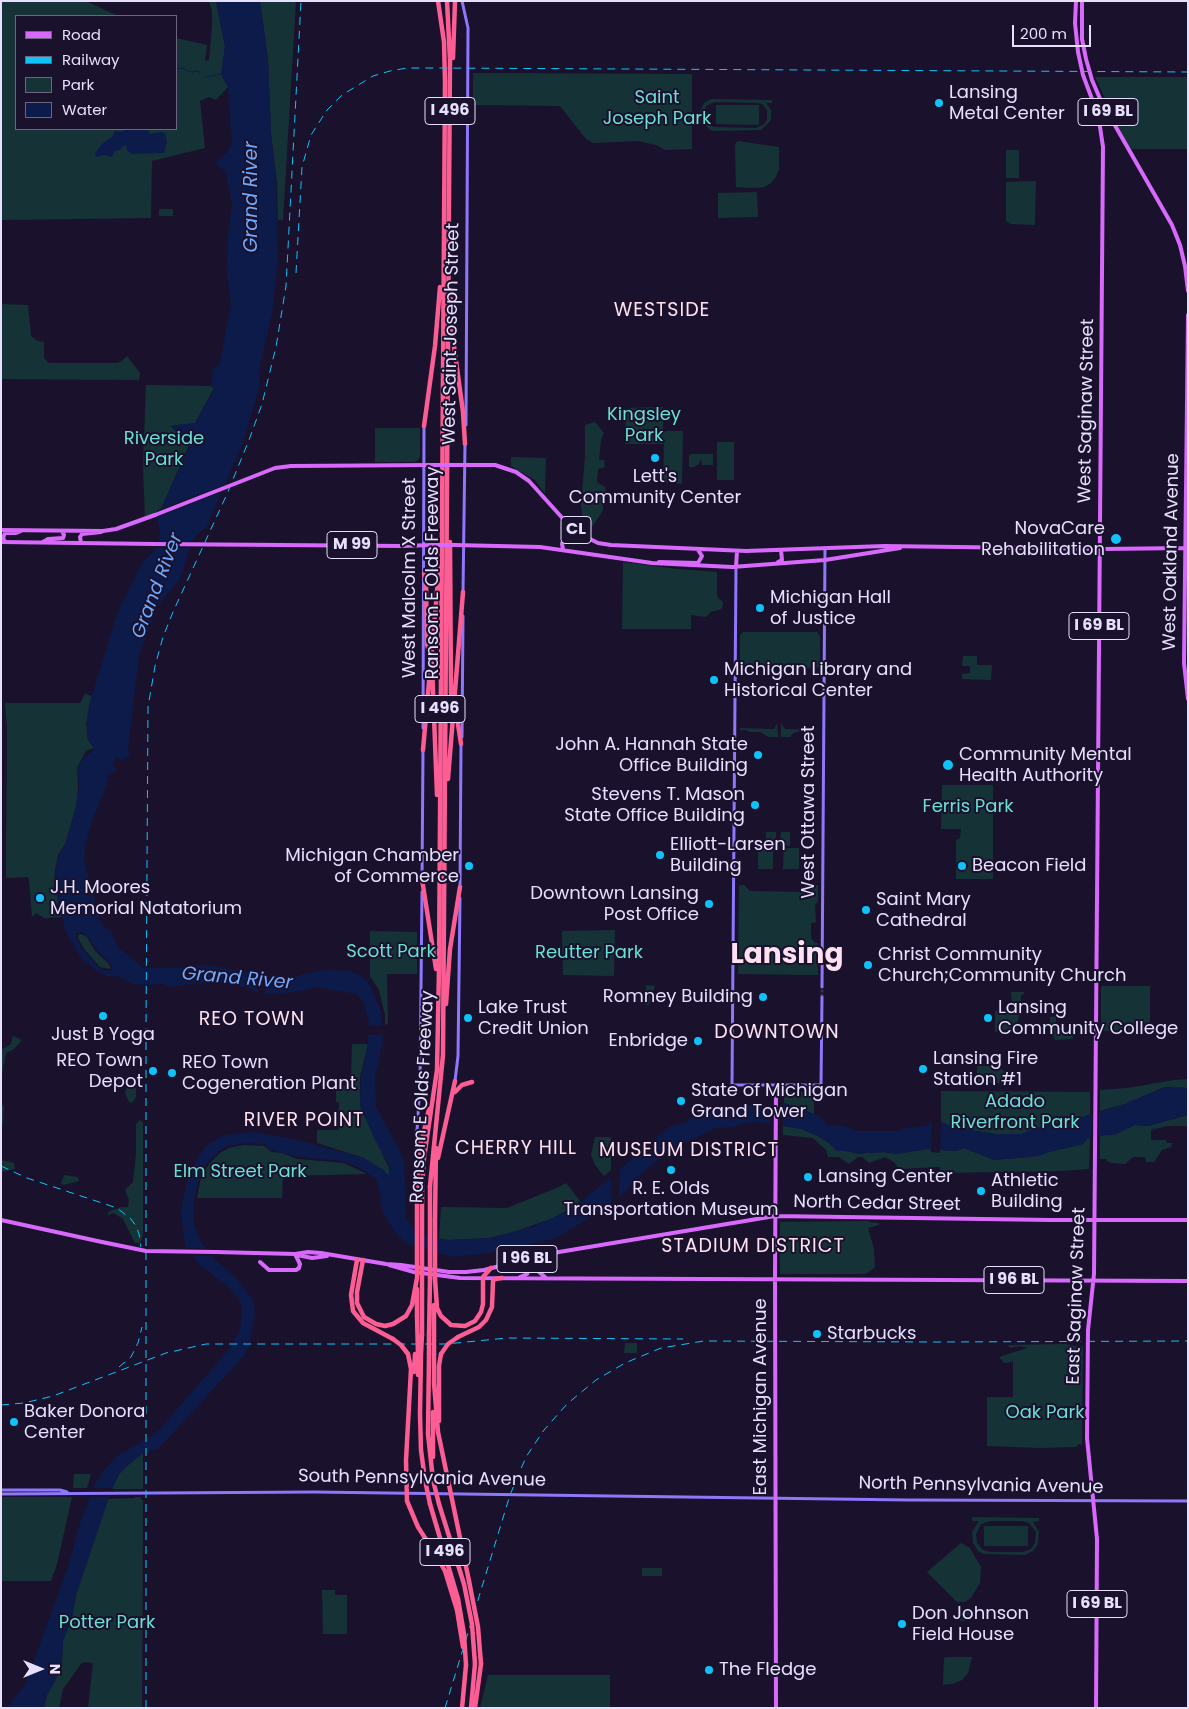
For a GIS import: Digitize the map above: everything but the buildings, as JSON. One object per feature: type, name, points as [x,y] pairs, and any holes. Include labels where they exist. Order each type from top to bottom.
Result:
[{"type":"highway","name":"Ransom E Olds Freeway","points":[[416,1380],[422,1335],[419,1277],[420,1186],[437,1060],[438,1015],[444,70],[441,20],[437,1]]},
{"type":"highway","name":"Ransom E Olds Freeway","points":[[434,1381],[431,1354],[433,1186],[443,1055],[450,122],[450,43],[447,1]]},
{"type":"highway","points":[[450,122],[455,1]]},
{"type":"highway","points":[[424,426],[437,336],[444,233]]},
{"type":"highway","points":[[449,253],[453,340],[463,412],[465,444]]},
{"type":"highway","points":[[448,473],[452,595],[451,692],[461,744]]},
{"type":"highway","points":[[423,750],[442,525]]},
{"type":"highway","points":[[424,574],[426,584],[427,644],[432,664],[439,845]]},
{"type":"highway","points":[[445,838],[463,592]]},
{"type":"highway","points":[[422,879],[435,955],[438,1015]]},
{"type":"highway","points":[[443,1055],[450,955],[460,887]]},
{"type":"highway","points":[[433,1186],[455,1081]]},
{"type":"highway","points":[[448,1113],[456,1090],[462,1085],[472,1082]]},
{"type":"highway","points":[[417,1131],[420,1186]]},
{"type":"highway","points":[[360,1260],[357,1303],[364,1317],[376,1324],[385,1326],[393,1324],[406,1316],[412,1305],[419,1277]]},
{"type":"highway","points":[[360,1260],[351,1293],[353,1311],[363,1323],[401,1345],[408,1354],[416,1380]]},
{"type":"highway","points":[[432,1278],[437,1308],[440,1314],[449,1324],[460,1327],[472,1323],[482,1312],[483,1278],[491,1268]]},
{"type":"highway","points":[[419,1277],[418,1354],[416,1380],[410,1401],[406,1457],[406,1492],[413,1518],[442,1565],[456,1600]]},
{"type":"highway","points":[[475,1708],[478,1624],[443,1452],[434,1401],[434,1381],[441,1354],[448,1344],[479,1327],[486,1320],[492,1307],[493,1281],[502,1278]]},
{"type":"highway","name":"I 496","points":[[416,1380],[420,1401],[421,1450],[425,1480],[464,1634],[465,1684],[462,1708]]},
{"type":"highway","name":"I 496","points":[[434,1381],[434,1401],[429,1443],[433,1480],[464,1584],[472,1624],[478,1664],[471,1708]]},
{"type":"main road","name":"West Saint Joseph Street","points":[[455,1081],[458,1063],[468,28],[462,1]]},
{"type":"main road","name":"West Saginaw Street","points":[[1076,1],[1075,23],[1078,52],[1083,75],[1095,107],[1103,147],[1096,1036]]},
{"type":"main road","name":"I 69 BL","points":[[1082,1],[1082,39],[1092,80],[1101,101],[1172,225],[1186,266],[1188,291]]},
{"type":"main road","name":"West Oakland Avenue","points":[[1188,315],[1184,674],[1188,698]]},
{"type":"main road","name":"West Malcolm X Street","points":[[417,1131],[421,1031],[424,426]]},
{"type":"main road","points":[[1,530],[103,531],[116,529],[275,468],[291,466],[465,465]]},
{"type":"main road","name":"CL","points":[[465,465],[495,465],[523,477],[580,534],[598,542],[611,545],[737,551],[825,548]]},
{"type":"main road","points":[[3,542],[2,538],[5,534],[23,530]]},
{"type":"main road","points":[[44,542],[48,539],[63,538],[62,531]]},
{"type":"main road","points":[[82,543],[80,537],[82,534],[103,531]]},
{"type":"main road","points":[[563,549],[564,538],[580,534]]},
{"type":"main road","name":"M 99","points":[[3,542],[464,546]]},
{"type":"main road","name":"CL","points":[[464,546],[532,546],[652,562]]},
{"type":"main road","points":[[844,557],[843,550],[867,547]]},
{"type":"main road","points":[[652,562],[700,567],[736,567],[825,560],[915,547]]},
{"type":"main road","points":[[825,548],[1186,548]]},
{"type":"main road","name":"West Ottawa Street","points":[[822,987],[825,548]]},
{"type":"main road","points":[[652,562],[698,563],[701,561],[702,556],[698,550]]},
{"type":"main road","points":[[746,566],[780,562],[782,558],[781,550]]},
{"type":"main road","points":[[737,551],[732,1085],[821,1085],[822,997]]},
{"type":"main road","name":"East Saginaw Street","points":[[1096,1036],[1093,1280],[1088,1330],[1087,1438],[1097,1537],[1096,1708]]},
{"type":"main road","name":"East Michigan Avenue","points":[[776,1086],[776,1708]]},
{"type":"main road","name":"North Cedar Street","points":[[775,1216],[1188,1220]]},
{"type":"main road","name":"I 96 BL","points":[[1,1220],[146,1251],[295,1254],[312,1258],[330,1256],[460,1272],[491,1268],[541,1255],[775,1216]]},
{"type":"main road","points":[[260,1262],[264,1268],[269,1270],[296,1270],[300,1264],[295,1254]]},
{"type":"main road","points":[[541,1255],[536,1262],[536,1268],[539,1273],[546,1277]]},
{"type":"main road","points":[[518,1277],[527,1274],[529,1269],[528,1263],[523,1260]]},
{"type":"main road","name":"I 96 BL","points":[[386,1264],[399,1269],[438,1276],[483,1278],[1188,1281]]},
{"type":"main road","name":"South Pennsylvania Avenue","points":[[1,1490],[60,1490],[68,1492],[111,1493],[406,1492],[775,1498]]},
{"type":"main road","name":"South Pennsylvania Avenue","points":[[1,1494],[60,1494],[68,1492]]},
{"type":"main road","name":"North Pennsylvania Avenue","points":[[775,1498],[1188,1501]]},
{"type":"green space","points":[[1,1],[86,1],[116,15],[15,15],[15,130],[178,130],[178,38],[207,45],[205,61],[209,60],[212,11],[209,1],[216,1],[225,47],[221,74],[228,87],[216,100],[209,97],[200,101],[205,148],[152,161],[151,218],[1,220]]},
{"type":"green space","points":[[260,1],[296,1],[283,220],[278,220],[277,183],[271,133],[268,60]]},
{"type":"green space","name":"Saint Joseph Park","points":[[473,73],[692,74],[692,149],[665,150],[656,145],[638,141],[593,143],[586,139],[560,106],[473,105]]},
{"type":"green space","points":[[1095,77],[1188,77],[1188,149],[1129,149]]},
{"type":"green space","points":[[711,99],[772,100],[772,103],[766,103],[771,110],[771,120],[761,130],[712,131],[702,123],[699,114],[704,103]],"holes":[[[715,102],[762,104],[767,110],[767,120],[756,128],[714,127],[705,122],[703,117],[706,106]]]},
{"type":"green space","points":[[716,105],[759,105],[759,125],[716,124]]},
{"type":"green space","points":[[738,141],[779,147],[779,169],[771,183],[764,187],[756,188],[736,187],[735,144]]},
{"type":"green space","points":[[1006,150],[1019,150],[1019,178],[1006,178]]},
{"type":"green space","points":[[1036,181],[1035,225],[1011,224],[1006,221],[1006,182]]},
{"type":"green space","points":[[757,192],[758,217],[718,218],[718,193]]},
{"type":"green space","points":[[159,209],[173,209],[173,216],[159,216]]},
{"type":"green space","points":[[1,304],[28,305],[31,336],[38,341],[44,342],[44,358],[49,363],[117,363],[127,356],[140,373],[139,380],[1,379]]},
{"type":"green space","name":"Riverside Park","points":[[146,385],[211,386],[214,388],[195,423],[171,426],[189,445],[159,514],[145,520],[143,465]]},
{"type":"green space","name":"Kingsley Park","points":[[663,407],[663,431],[683,431],[682,484],[663,482],[664,444],[625,444],[626,408]]},
{"type":"green space","points":[[595,422],[604,433],[601,440],[599,460],[604,460],[605,467],[598,469],[597,482],[605,487],[606,492],[602,495],[603,510],[593,526],[583,522],[581,506],[585,456],[585,425]]},
{"type":"green space","points":[[375,428],[420,428],[420,457],[416,462],[375,462]]},
{"type":"green space","points":[[717,442],[734,442],[734,480],[717,480]]},
{"type":"green space","points":[[691,454],[713,454],[713,465],[702,465],[701,459],[699,464],[689,467],[689,456]]},
{"type":"green space","points":[[511,457],[546,458],[545,494],[535,480],[511,466]]},
{"type":"green space","points":[[623,562],[717,572],[717,595],[723,602],[722,609],[711,612],[706,617],[691,615],[691,629],[622,629]]},
{"type":"green space","points":[[743,632],[817,632],[820,636],[820,668],[740,667],[740,635]]},
{"type":"green space","points":[[963,656],[977,656],[977,665],[992,665],[991,680],[962,679],[962,674],[970,673],[970,666],[962,666]]},
{"type":"green space","points":[[85,694],[92,696],[86,724],[88,740],[94,748],[86,751],[77,768],[78,789],[76,806],[65,844],[58,855],[55,870],[54,890],[58,898],[57,906],[62,917],[44,918],[36,913],[32,917],[29,879],[27,877],[6,878],[7,728],[5,703],[80,703]]},
{"type":"green space","points":[[777,723],[778,737],[768,737],[761,732],[740,730],[740,728],[774,729]]},
{"type":"green space","points":[[781,723],[785,729],[819,730],[796,732],[790,737],[781,737]]},
{"type":"green space","name":"Ferris Park","points":[[942,785],[993,785],[993,879],[956,879],[956,840],[960,838],[961,829],[941,829]]},
{"type":"green space","points":[[766,832],[776,832],[776,846],[766,846]]},
{"type":"green space","points":[[781,832],[790,832],[790,846],[780,846]]},
{"type":"green space","points":[[758,848],[773,848],[773,869],[758,869]]},
{"type":"green space","points":[[784,848],[799,848],[799,869],[783,869]]},
{"type":"green space","points":[[739,885],[744,885],[750,891],[805,892],[812,885],[818,885],[818,901],[815,905],[816,922],[811,923],[811,938],[815,943],[818,943],[818,975],[738,974]]},
{"type":"green space","name":"Reutter Park","points":[[615,930],[614,976],[563,975],[562,931]]},
{"type":"green space","name":"Scott Park","points":[[370,931],[417,932],[417,974],[387,974],[388,1024],[385,1025],[385,1015],[379,990],[370,976]]},
{"type":"green space","points":[[81,934],[87,937],[95,951],[108,963],[111,969],[100,967],[85,950],[78,938],[78,935]]},
{"type":"green space","points":[[646,985],[655,986],[649,1005],[646,1005]]},
{"type":"green space","points":[[1101,986],[1150,986],[1150,1031],[1101,1031]]},
{"type":"green space","points":[[1011,992],[1024,992],[1018,1004],[1020,1012],[1017,1024],[1018,1031],[1009,1029],[995,1032],[995,1011],[1018,1006],[1012,1005]]},
{"type":"green space","points":[[1056,1016],[1056,1030],[1072,1030],[1073,1039],[1055,1040],[1050,1028],[1050,1017]]},
{"type":"green space","points":[[13,1036],[22,1040],[13,1050],[6,1053],[2,1075],[1,1103],[1,1050],[11,1044]]},
{"type":"green space","points":[[352,1044],[368,1044],[360,1077],[360,1106],[389,1168],[389,1177],[364,1158],[317,1143],[317,1130],[339,1130],[339,1127],[336,1127],[336,1111],[339,1110],[339,1102],[336,1102],[336,1086],[351,1086]]},
{"type":"green space","points":[[977,1066],[996,1066],[1004,1071],[1014,1071],[1014,1083],[977,1083]]},
{"type":"green space","points":[[1188,1079],[1188,1088],[1165,1087],[1125,1104],[1100,1111],[1100,1090]]},
{"type":"green space","points":[[127,1087],[136,1088],[136,1097],[132,1103],[129,1102],[125,1093]]},
{"type":"green space","name":"Adado Riverfront Park","points":[[941,1091],[1090,1092],[1090,1114],[1083,1117],[1049,1152],[1083,1144],[1088,1138],[1090,1139],[1089,1169],[940,1173],[940,1167],[899,1169],[894,1162],[885,1157],[869,1163],[862,1157],[858,1157],[849,1164],[839,1157],[828,1157],[826,1150],[813,1138],[783,1135],[783,1126],[801,1129],[818,1136],[837,1151],[861,1154],[883,1152],[897,1154],[927,1149],[956,1151],[964,1148],[994,1160],[1039,1156],[1021,1134],[996,1134],[956,1128],[941,1122]]},
{"type":"green space","points":[[784,1092],[814,1092],[814,1114],[784,1103]]},
{"type":"green space","points":[[1,1103],[4,1107],[3,1124],[1,1124]]},
{"type":"green space","points":[[1188,1115],[1188,1126],[1167,1126],[1151,1130],[1151,1140],[1166,1140],[1167,1143],[1172,1143],[1171,1147],[1162,1150],[1154,1162],[1146,1162],[1145,1157],[1133,1157],[1125,1164],[1112,1163],[1107,1161],[1107,1159],[1100,1159],[1100,1136],[1135,1125],[1148,1126]]},
{"type":"green space","points":[[140,1120],[143,1122],[143,1235],[140,1243],[135,1243],[123,1219],[114,1213],[108,1215],[108,1212],[121,1207],[128,1207],[129,1200],[125,1190],[133,1182],[136,1154],[136,1124]]},
{"type":"green space","points":[[595,1137],[610,1137],[611,1139],[611,1170],[604,1176],[595,1165],[591,1155]]},
{"type":"green space","name":"Elm Street Park","points":[[244,1145],[264,1146],[272,1152],[282,1153],[297,1159],[344,1163],[367,1174],[283,1176],[282,1198],[197,1198],[201,1178],[209,1164],[220,1153],[229,1148]]},
{"type":"green space","points":[[1,1160],[14,1163],[15,1169],[1,1172]]},
{"type":"green space","points":[[64,1175],[78,1177],[79,1181],[63,1185],[61,1183]]},
{"type":"green space","points":[[566,1183],[580,1201],[574,1207],[553,1218],[514,1232],[489,1238],[439,1239],[441,1207],[507,1208]]},
{"type":"green space","points":[[869,1221],[879,1223],[879,1225],[868,1228],[874,1249],[875,1267],[866,1274],[780,1274],[780,1222]]},
{"type":"green space","points":[[625,1343],[637,1343],[637,1353],[624,1353]]},
{"type":"green space","name":"Oak Park","points":[[1066,1344],[1083,1346],[1082,1445],[1078,1444],[1077,1447],[1039,1448],[987,1446],[987,1397],[1013,1397],[1013,1358],[1012,1362],[1004,1363],[999,1357],[1027,1348],[1020,1346],[1010,1348],[1008,1345]]},
{"type":"green space","points":[[143,1453],[143,1489],[112,1489],[119,1474]]},
{"type":"green space","points":[[74,1474],[91,1474],[87,1488],[73,1488]]},
{"type":"green space","points":[[1,1497],[72,1497],[57,1564],[51,1581],[1,1581]]},
{"type":"green space","name":"Potter Park","points":[[140,1497],[143,1501],[142,1708],[88,1708],[93,1663],[84,1662],[63,1689],[59,1708],[44,1708],[47,1695],[55,1681],[62,1661],[63,1641],[72,1618],[76,1595],[108,1499]]},
{"type":"green space","points":[[972,1517],[1039,1518],[1039,1521],[1033,1522],[1039,1532],[1038,1544],[1033,1551],[1025,1555],[983,1554],[978,1551],[973,1543],[972,1532],[979,1521],[972,1521]],"holes":[[[990,1521],[1022,1521],[1029,1523],[1036,1532],[1035,1543],[1031,1549],[1022,1552],[990,1552],[983,1550],[977,1543],[976,1534],[981,1524]]]},
{"type":"green space","points":[[984,1526],[1028,1526],[1028,1546],[984,1546]]},
{"type":"green space","points":[[961,1543],[970,1548],[981,1567],[980,1583],[971,1598],[965,1602],[957,1602],[927,1572]]},
{"type":"green space","points":[[642,1568],[662,1568],[662,1576],[642,1576]]},
{"type":"green space","points":[[322,1590],[335,1590],[335,1595],[347,1595],[347,1634],[323,1634]]},
{"type":"green space","points":[[960,1611],[970,1611],[970,1621],[960,1621]]},
{"type":"green space","points":[[972,1657],[968,1673],[962,1680],[943,1685],[944,1658]]},
{"type":"green space","points":[[488,1675],[610,1675],[610,1708],[480,1708]]},
{"type":"water","name":"Grand River","points":[[216,1],[260,1],[268,60],[271,133],[276,182],[278,259],[272,314],[259,370],[260,385],[242,445],[207,526],[192,540],[180,579],[157,607],[139,655],[128,749],[130,755],[122,760],[116,757],[112,766],[118,769],[105,777],[109,779],[92,821],[85,846],[84,861],[101,924],[111,931],[117,946],[143,968],[179,968],[208,965],[286,980],[325,970],[350,971],[363,977],[370,986],[381,1011],[383,1040],[375,1077],[376,1107],[404,1159],[406,1218],[417,1233],[447,1240],[492,1238],[537,1225],[574,1208],[671,1126],[685,1123],[696,1114],[716,1107],[748,1107],[748,1105],[784,1103],[820,1116],[828,1126],[839,1125],[858,1131],[897,1131],[927,1126],[930,1122],[941,1122],[956,1128],[996,1134],[1021,1134],[1036,1128],[1083,1117],[1125,1104],[1165,1087],[1188,1088],[1188,1115],[1148,1126],[1135,1125],[1115,1135],[1088,1138],[1083,1144],[1039,1156],[994,1160],[964,1148],[956,1151],[927,1149],[897,1154],[869,1152],[861,1154],[837,1151],[818,1136],[801,1129],[758,1122],[724,1128],[718,1127],[681,1144],[647,1168],[625,1192],[598,1213],[554,1239],[488,1253],[453,1257],[407,1244],[394,1231],[381,1208],[381,1197],[376,1179],[358,1167],[343,1161],[295,1156],[272,1150],[265,1144],[247,1143],[228,1146],[219,1151],[206,1164],[199,1178],[193,1203],[194,1225],[200,1240],[213,1258],[236,1278],[253,1300],[255,1311],[249,1346],[243,1357],[158,1449],[143,1453],[119,1474],[112,1489],[76,1595],[72,1618],[63,1641],[62,1661],[55,1681],[47,1695],[44,1708],[7,1708],[26,1683],[69,1564],[78,1529],[95,1484],[117,1456],[152,1436],[161,1428],[229,1349],[240,1330],[242,1312],[240,1300],[226,1285],[200,1265],[185,1246],[181,1212],[187,1181],[195,1162],[206,1146],[224,1135],[254,1132],[301,1141],[364,1158],[384,1170],[389,1176],[390,1168],[360,1106],[361,1077],[368,1044],[369,1022],[364,1003],[357,994],[315,987],[302,991],[260,994],[246,987],[221,983],[206,982],[169,987],[162,983],[153,985],[133,984],[118,976],[111,977],[98,972],[82,959],[66,932],[55,890],[59,855],[65,845],[76,806],[79,789],[78,768],[84,757],[93,751],[94,747],[87,734],[89,705],[117,614],[142,563],[158,547],[160,530],[157,517],[190,445],[170,426],[195,423],[214,389],[212,383],[213,369],[220,364],[231,302],[227,274],[228,237],[232,204],[226,172],[215,163],[228,152],[232,142],[228,87],[221,74],[225,47]],"holes":[[[82,932],[89,937],[96,949],[113,968],[111,971],[101,970],[82,949],[76,938],[76,933]]]},
{"type":"water","points":[[125,130],[149,130],[150,134],[165,133],[167,142],[164,153],[132,154],[127,150],[126,145],[120,150],[115,151],[112,157],[105,155],[96,157],[95,153],[103,143],[113,136],[115,131],[122,132]]},
{"type":"water","points":[[38,892],[42,892],[46,898],[42,904],[38,904],[34,900],[34,896]]},
{"type":"pier","points":[[229,483],[225,491],[156,517],[155,515],[158,510]]},
{"type":"pier","points":[[157,541],[194,541],[192,548],[155,548]]},
{"type":"pier","points":[[258,973],[266,974],[265,995],[258,995]]},
{"type":"pier","points":[[367,1025],[384,1026],[385,1035],[367,1035]]},
{"type":"pier","points":[[783,1101],[783,1128],[770,1126],[770,1103]]},
{"type":"pier","points":[[1099,1109],[1099,1138],[1091,1140],[1091,1112]]},
{"type":"pier","points":[[932,1120],[941,1120],[940,1153],[931,1152]]},
{"type":"pier","points":[[620,1167],[619,1200],[611,1206],[611,1174]]},
{"type":"pier","points":[[183,1248],[209,1248],[215,1256],[190,1256]]},
{"type":"pier","points":[[93,1488],[113,1488],[109,1497],[90,1497]]},
{"type":"waterway","points":[[178,69],[182,68],[191,72],[198,71],[199,73]]},
{"type":"waterway","points":[[205,77],[221,74]]},
{"type":"tunnel","points":[[822,987],[822,997]]},
{"type":"railway","points":[[146,1708],[148,707],[155,666],[163,637],[249,440],[262,404],[276,347],[286,286],[301,1]]},
{"type":"railway","points":[[296,273],[302,167],[311,135],[327,110],[342,95],[373,76],[390,71],[407,68],[437,68],[1188,72]]},
{"type":"railway","points":[[1,1166],[27,1178],[117,1208],[131,1219],[136,1226],[141,1247]]},
{"type":"railway","points":[[119,1367],[131,1357],[138,1343],[142,1327]]},
{"type":"railway","points":[[1,1405],[24,1403],[53,1396],[166,1353],[206,1344],[446,1344],[507,1338],[683,1339]]},
{"type":"railway","points":[[445,1708],[510,1495],[526,1457],[544,1430],[567,1404],[596,1380],[625,1363],[661,1348],[704,1341],[1188,1341]]},
{"type":"place","name":"Lansing Metal Center","points":[[939,103]]},
{"type":"place","name":"Lett's Community Center","points":[[655,458]]},
{"type":"place","name":"NovaCare Rehabilitation","points":[[1116,539]]},
{"type":"place","name":"Michigan Hall of Justice","points":[[760,608]]},
{"type":"place","name":"Michigan Library and Historical Center","points":[[714,680]]},
{"type":"place","name":"John A. Hannah State Office Building","points":[[758,755]]},
{"type":"place","name":"Community Mental Health Authority","points":[[948,765]]},
{"type":"place","name":"Stevens T. Mason State Office Building","points":[[755,805]]},
{"type":"place","name":"Elliott-Larsen Building","points":[[660,855]]},
{"type":"place","name":"Michigan Chamber of Commerce","points":[[469,866]]},
{"type":"place","name":"Beacon Field","points":[[962,866]]},
{"type":"place","name":"J.H. Moores Memorial Natatorium","points":[[40,898]]},
{"type":"place","name":"Downtown Lansing Post Office","points":[[709,904]]},
{"type":"place","name":"Saint Mary Cathedral","points":[[866,910]]},
{"type":"place","name":"Christ Community Church;Community Church","points":[[868,965]]},
{"type":"place","name":"Romney Building","points":[[763,997]]},
{"type":"place","name":"Just B Yoga","points":[[103,1016]]},
{"type":"place","name":"Lake Trust Credit Union","points":[[468,1018]]},
{"type":"place","name":"Lansing Community College","points":[[988,1018]]},
{"type":"place","name":"Enbridge","points":[[698,1041]]},
{"type":"place","name":"Lansing Fire Station #1","points":[[923,1069]]},
{"type":"place","name":"REO Town Depot","points":[[153,1071]]},
{"type":"place","name":"REO Town Cogeneration Plant","points":[[172,1073]]},
{"type":"place","name":"State of Michigan Grand Tower","points":[[681,1101]]},
{"type":"place","name":"R. E. Olds Transportation Museum","points":[[671,1170]]},
{"type":"place","name":"Lansing Center","points":[[808,1177]]},
{"type":"place","name":"Athletic Building","points":[[981,1191]]},
{"type":"place","name":"Starbucks","points":[[817,1334]]},
{"type":"place","name":"Baker Donora Center","points":[[14,1422]]},
{"type":"place","name":"Don Johnson Field House","points":[[902,1624]]},
{"type":"place","name":"The Fledge","points":[[709,1670]]},
{"type":"district","name":"WESTSIDE","points":[[662,311]]},
{"type":"district","name":"Lansing","points":[[787,956]]},
{"type":"district","name":"REO TOWN","points":[[252,1020]]},
{"type":"district","name":"DOWNTOWN","points":[[777,1033]]},
{"type":"district","name":"RIVER POINT","points":[[304,1121]]},
{"type":"district","name":"CHERRY HILL","points":[[516,1149]]},
{"type":"district","name":"MUSEUM DISTRICT","points":[[689,1151]]},
{"type":"district","name":"STADIUM DISTRICT","points":[[753,1247]]}]
